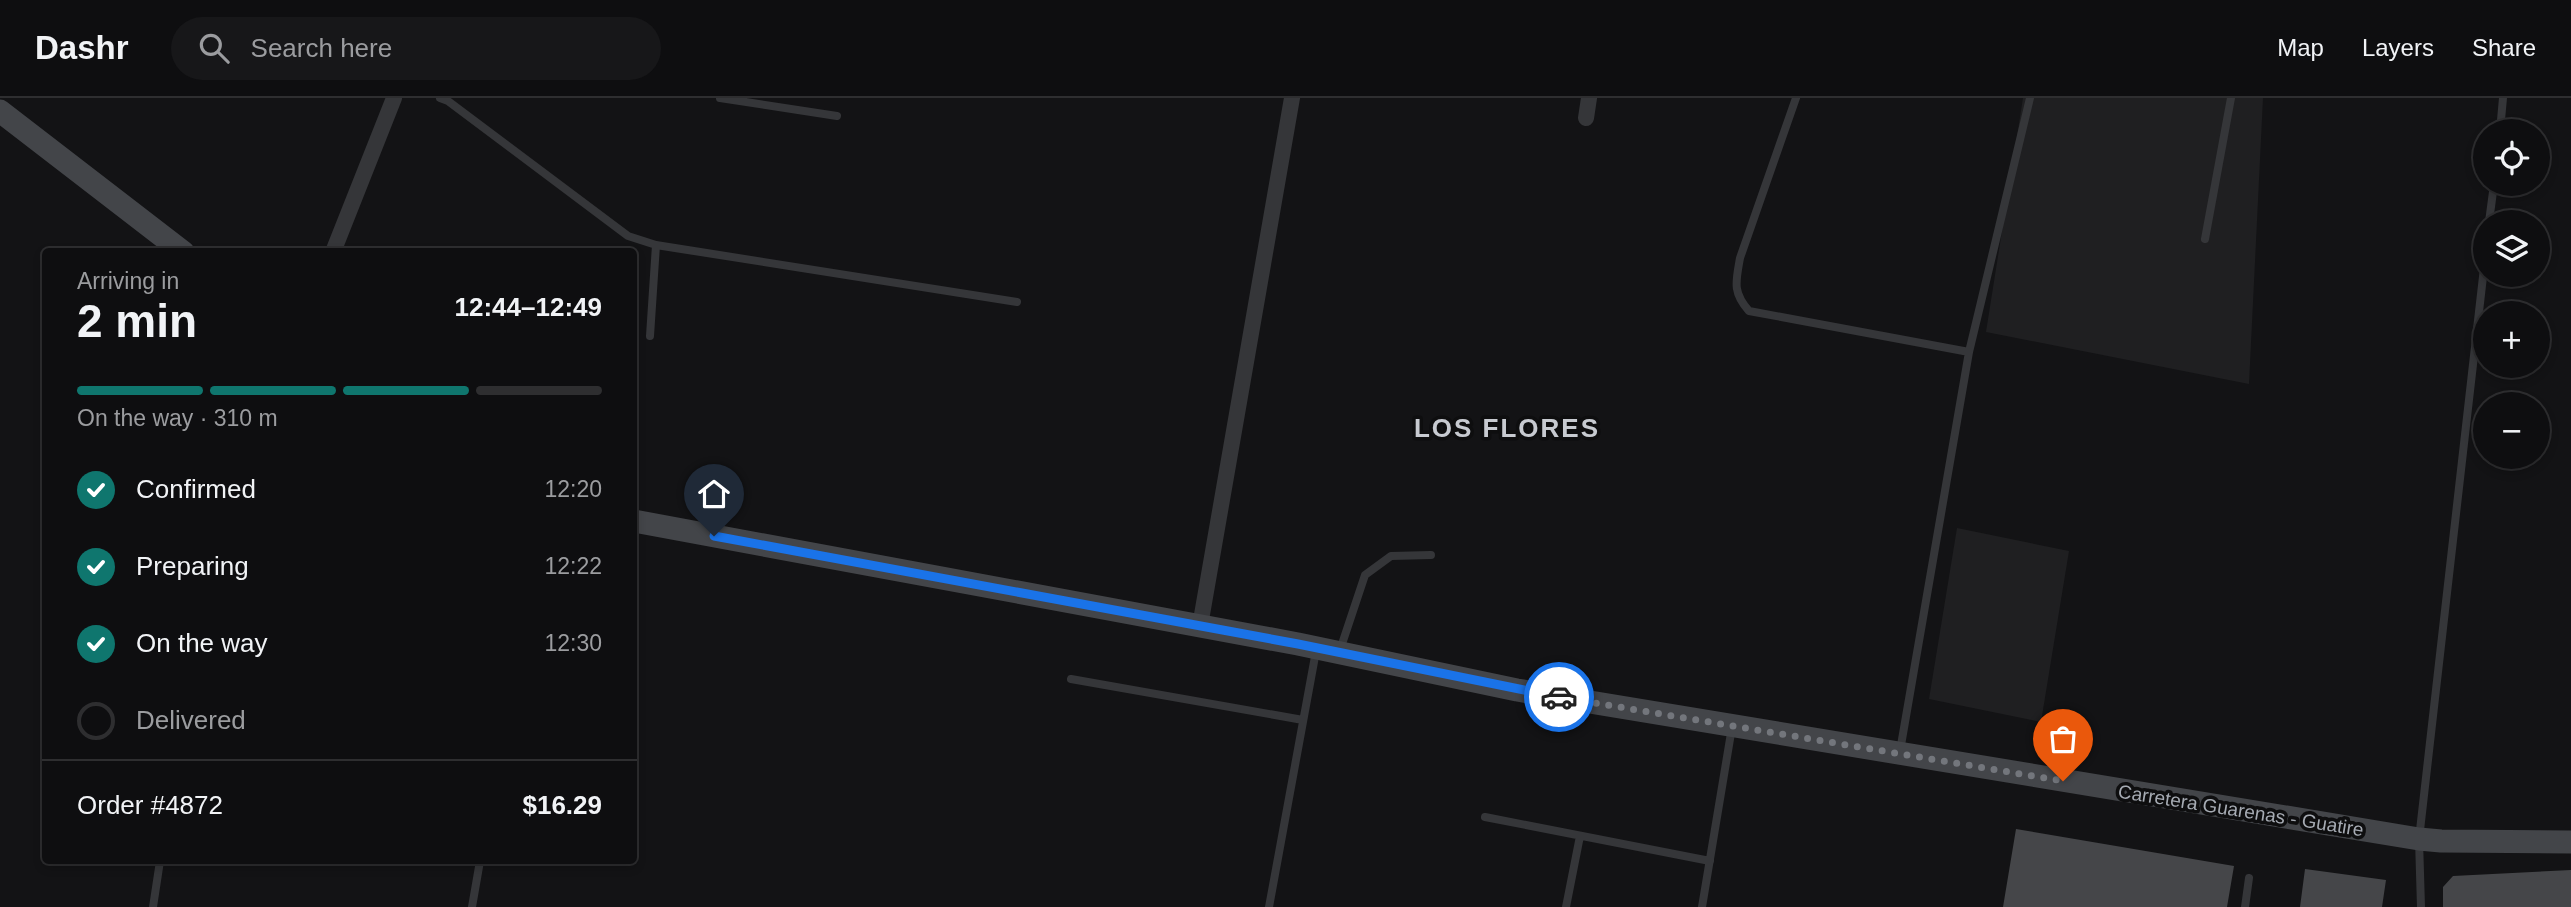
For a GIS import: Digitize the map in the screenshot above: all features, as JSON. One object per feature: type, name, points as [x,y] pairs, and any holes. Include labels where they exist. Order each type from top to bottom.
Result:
[{"type":"main road","points":[[0,110],[178,248]]},
{"type":"main road","name":"Carretera Guarenas - Guatire","points":[[637,522],[1316,648],[1517,690],[1732,727],[2419,839],[2571,842]]},
{"type":"street","points":[[335,248],[394,98]]},
{"type":"street","points":[[1200,626],[1292,98]]},
{"type":"street","points":[[1586,118],[1589,98]]},
{"type":"lane","points":[[440,98],[448,101],[628,236],[656,245],[1017,302]]},
{"type":"lane","points":[[720,98],[837,116]]},
{"type":"lane","points":[[1796,98],[1740,258],[1736,285],[1740,300],[1749,311],[1969,352]]},
{"type":"lane","points":[[1899,754],[1969,352],[2030,98]]},
{"type":"lane","points":[[2205,239],[2231,98]]},
{"type":"lane","points":[[2501,119],[2503,98]]},
{"type":"lane","points":[[650,336],[656,245]]},
{"type":"lane","points":[[2421,907],[2419,839],[2482,287]]},
{"type":"lane","points":[[1339,653],[1365,575],[1391,556],[1431,555]]},
{"type":"lane","points":[[1269,907],[1316,648]]},
{"type":"lane","points":[[1071,678],[1303,720]]},
{"type":"lane","points":[[1702,907],[1732,727]]},
{"type":"lane","points":[[1485,817],[1710,861]]},
{"type":"lane","points":[[1566,907],[1580,836]]},
{"type":"lane","points":[[152,907],[159,864]]},
{"type":"lane","points":[[472,907],[479,864]]},
{"type":"lane","points":[[2245,907],[2249,878]]},
{"type":"shaded area","points":[[2023,98],[2263,98],[2249,384],[1986,332]]},
{"type":"shaded area","points":[[1957,528],[2069,551],[2041,722],[1929,699]]},
{"type":"building","points":[[2016,829],[2234,866],[2227,907],[2003,907]]},
{"type":"building","points":[[2305,869],[2386,880],[2382,907],[2300,907]]},
{"type":"building","points":[[2571,870],[2571,907],[2443,907],[2443,887],[2453,876]]},
{"type":"way so far","points":[[1559,697],[2063,781]]},
{"type":"district","name":"LOS FLORES","points":[[1507,428]]},
{"type":"route","points":[[714,536],[1298,644],[1559,697]]}]
